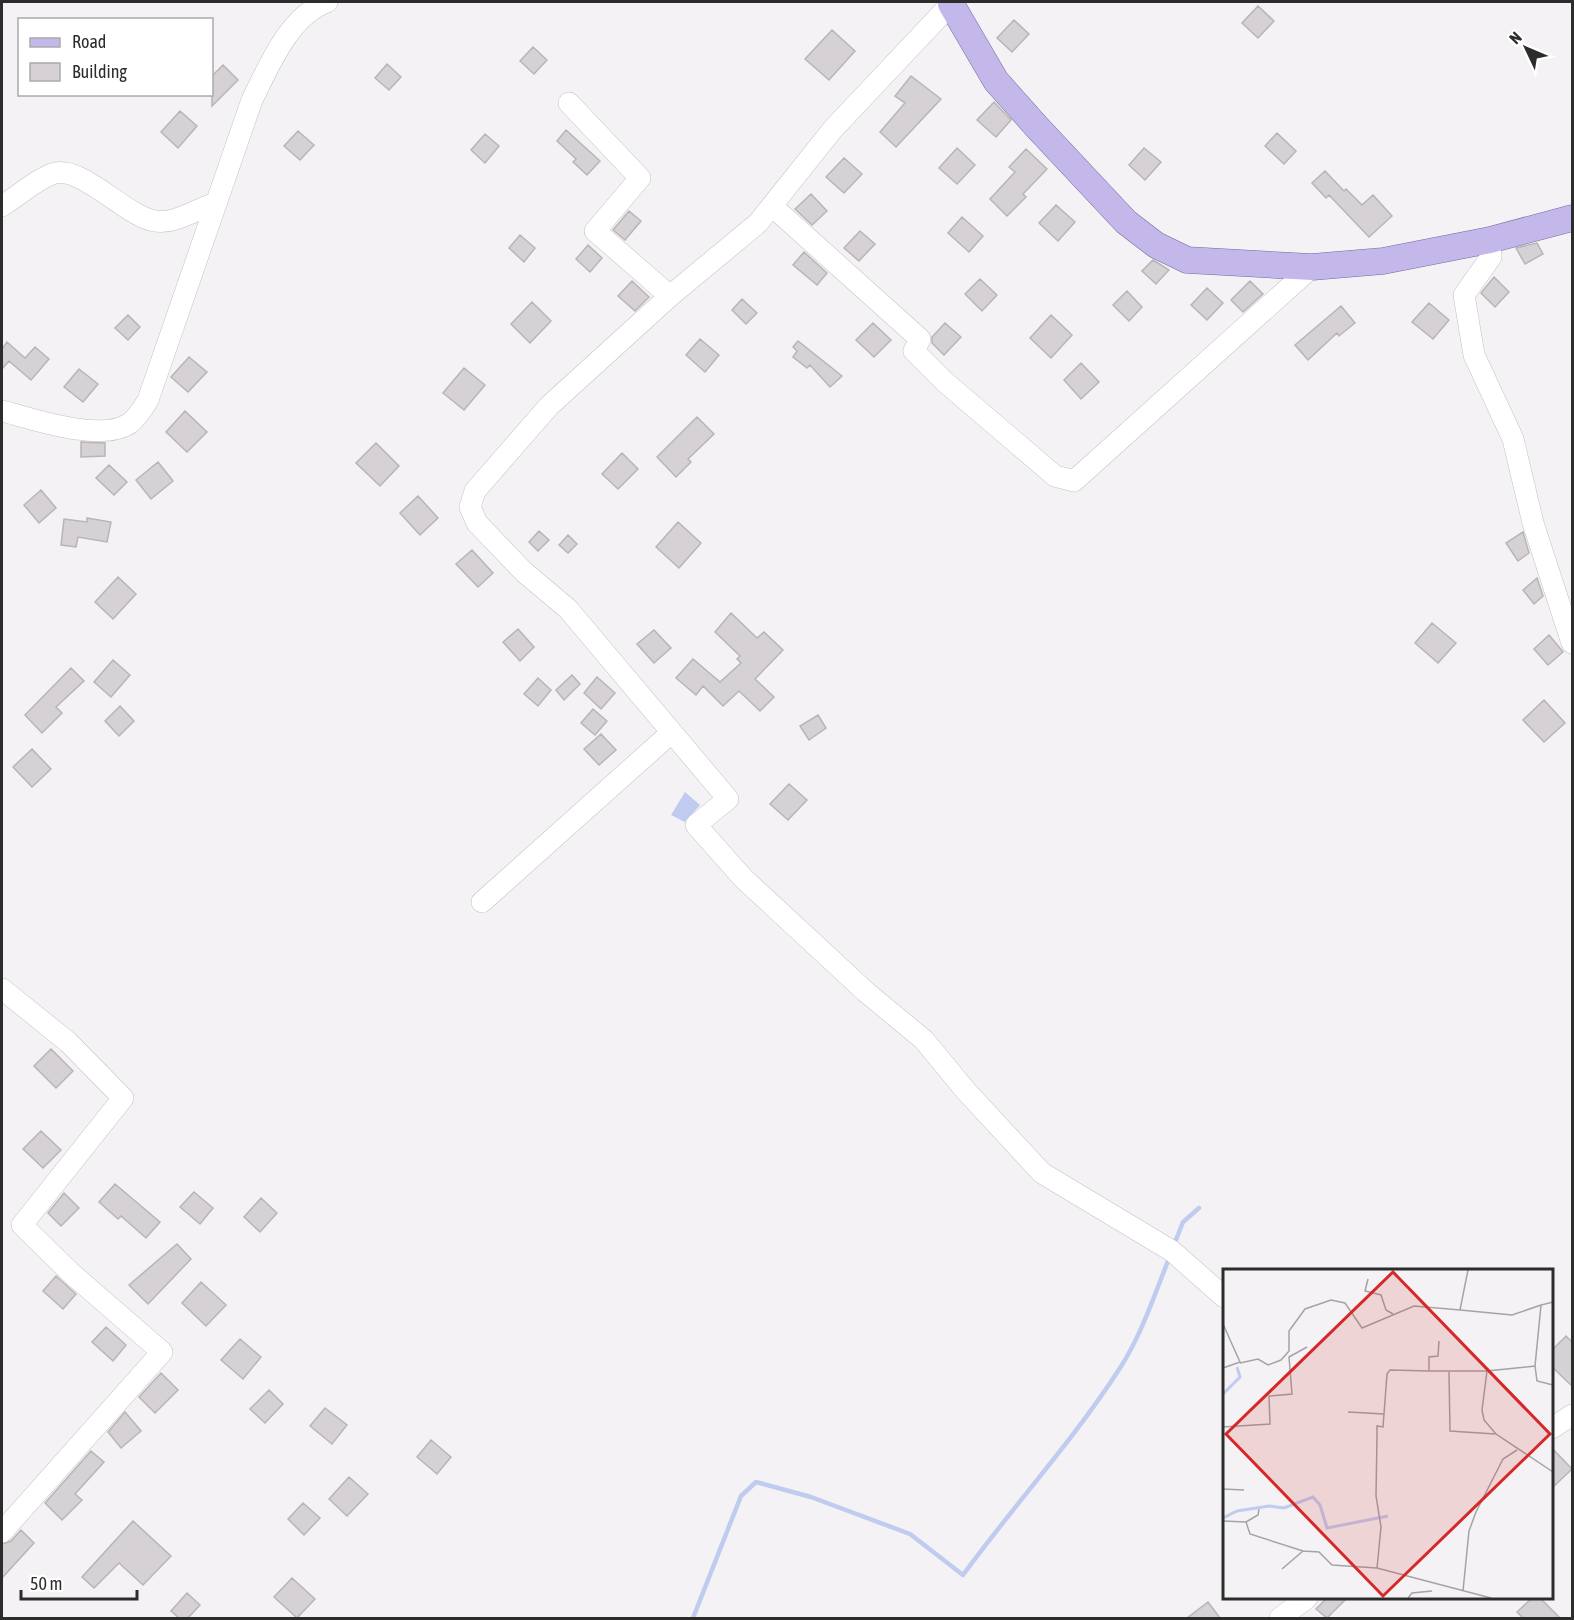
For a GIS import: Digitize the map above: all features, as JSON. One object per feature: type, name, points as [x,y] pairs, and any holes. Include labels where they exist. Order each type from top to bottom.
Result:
[{"type":"main road","points":[[952,3],[996,81],[1126,222],[1156,245],[1187,260],[1312,267],[1383,261],[1490,240],[1572,218]]},
{"type":"street","points":[[2,411],[86,429],[113,430],[130,423],[148,400],[252,100],[273,58],[296,26],[318,5],[327,2]]},
{"type":"street","points":[[952,3],[833,129],[758,223],[670,296],[549,406],[475,491],[470,507],[477,523],[524,572],[568,609],[728,799],[696,825],[743,878],[866,992],[924,1040],[966,1092],[1042,1173],[1172,1251],[1223,1296]]},
{"type":"street","points":[[569,103],[640,178],[595,231],[670,296]]},
{"type":"street","points":[[2,206],[54,173],[69,174],[84,181],[128,210],[155,222],[166,222],[216,203]]},
{"type":"street","points":[[772,206],[920,339],[914,351],[945,382],[1054,476],[1074,481],[1312,267]]},
{"type":"street","points":[[1490,240],[1491,257],[1464,295],[1474,355],[1513,440],[1533,523],[1572,643]]},
{"type":"street","points":[[483,902],[671,733]]},
{"type":"street","points":[[2,989],[68,1042],[123,1098],[22,1225],[72,1273],[162,1352],[2,1532]]},
{"type":"street","points":[[1553,1427],[1572,1415]]},
{"type":"street","points":[[1280,1618],[1306,1599]]},
{"type":"water","points":[[685,792],[700,805],[685,822],[671,815]]},
{"type":"building","points":[[1258,6],[1274,21],[1258,38],[1242,23]]},
{"type":"building","points":[[1014,20],[1029,34],[1012,52],[997,38]]},
{"type":"building","points":[[832,30],[855,51],[829,80],[805,59]]},
{"type":"building","points":[[533,47],[547,60],[534,74],[520,61]]},
{"type":"building","points":[[387,64],[401,77],[389,90],[375,78]]},
{"type":"building","points":[[223,65],[238,80],[212,106],[213,96],[213,75]]},
{"type":"building","points":[[911,76],[941,99],[896,147],[880,132],[905,103],[895,96]]},
{"type":"building","points":[[994,102],[1011,120],[996,137],[977,120]]},
{"type":"building","points":[[180,111],[197,126],[178,148],[161,132]]},
{"type":"building","points":[[566,130],[600,161],[587,175],[573,162],[576,159],[557,141]]},
{"type":"building","points":[[298,131],[314,145],[300,160],[284,146]]},
{"type":"building","points":[[1277,133],[1296,151],[1284,164],[1265,146]]},
{"type":"building","points":[[485,134],[499,146],[485,163],[471,150]]},
{"type":"building","points":[[957,148],[975,165],[957,184],[939,168]]},
{"type":"building","points":[[1144,148],[1161,162],[1145,180],[1129,165]]},
{"type":"building","points":[[1026,149],[1047,169],[1023,194],[1026,197],[1007,216],[990,199],[1015,172],[1009,167]]},
{"type":"building","points":[[844,158],[862,174],[844,193],[826,177]]},
{"type":"building","points":[[1325,171],[1344,191],[1346,189],[1362,205],[1373,195],[1392,216],[1369,237],[1329,195],[1326,198],[1312,183]]},
{"type":"building","points":[[811,194],[827,211],[812,225],[795,209]]},
{"type":"building","points":[[1056,205],[1075,222],[1058,241],[1039,223]]},
{"type":"building","points":[[629,211],[641,221],[625,240],[613,230]]},
{"type":"building","points":[[962,217],[983,236],[969,252],[948,233]]},
{"type":"building","points":[[860,231],[875,244],[859,261],[844,248]]},
{"type":"building","points":[[520,235],[535,248],[524,262],[509,248]]},
{"type":"building","points":[[1537,243],[1543,254],[1525,264],[1516,248]]},
{"type":"building","points":[[588,245],[602,258],[590,272],[576,259]]},
{"type":"building","points":[[804,252],[827,273],[817,285],[793,265]]},
{"type":"building","points":[[1153,260],[1169,270],[1156,284],[1142,271]]},
{"type":"building","points":[[1494,277],[1509,292],[1495,307],[1481,293]]},
{"type":"building","points":[[980,279],[997,295],[982,311],[965,294]]},
{"type":"building","points":[[632,281],[649,297],[635,311],[618,296]]},
{"type":"building","points":[[1250,281],[1263,294],[1243,312],[1231,300]]},
{"type":"building","points":[[1207,288],[1223,303],[1207,320],[1191,305]]},
{"type":"building","points":[[1127,291],[1142,307],[1129,321],[1113,305]]},
{"type":"building","points":[[742,299],[757,313],[746,324],[732,310]]},
{"type":"building","points":[[532,302],[551,321],[530,343],[511,324]]},
{"type":"building","points":[[1429,303],[1449,320],[1433,339],[1412,322]]},
{"type":"building","points":[[1341,306],[1355,323],[1339,336],[1337,333],[1308,360],[1295,345]]},
{"type":"building","points":[[128,315],[140,327],[128,340],[115,328]]},
{"type":"building","points":[[1051,315],[1072,335],[1051,358],[1030,338]]},
{"type":"building","points":[[873,323],[891,340],[874,357],[856,340]]},
{"type":"building","points":[[945,323],[961,337],[944,355],[932,343],[932,337]]},
{"type":"building","points":[[700,339],[719,355],[705,372],[686,355]]},
{"type":"building","points":[[798,341],[842,376],[830,387],[810,365],[807,368],[793,357],[797,351],[793,347]]},
{"type":"building","points":[[7,342],[25,358],[35,347],[49,359],[31,380],[9,361],[2,369],[2,349]]},
{"type":"building","points":[[189,357],[207,372],[188,392],[171,377]]},
{"type":"building","points":[[1081,363],[1099,382],[1081,399],[1064,380]]},
{"type":"building","points":[[464,368],[485,385],[464,410],[443,393]]},
{"type":"building","points":[[79,369],[98,384],[83,402],[64,387]]},
{"type":"building","points":[[185,411],[207,432],[187,452],[166,432]]},
{"type":"building","points":[[697,417],[714,434],[688,459],[691,462],[676,477],[657,457]]},
{"type":"building","points":[[81,442],[105,443],[105,456],[81,457]]},
{"type":"building","points":[[376,443],[399,466],[380,486],[356,463]]},
{"type":"building","points":[[622,453],[638,469],[618,489],[602,474]]},
{"type":"building","points":[[158,462],[173,481],[151,499],[136,480]]},
{"type":"building","points":[[109,465],[127,482],[114,495],[96,478]]},
{"type":"building","points":[[41,490],[56,508],[39,523],[24,505]]},
{"type":"building","points":[[418,496],[438,518],[420,535],[400,513]]},
{"type":"building","points":[[87,518],[111,522],[107,542],[78,537],[76,547],[61,545],[64,519],[87,522]]},
{"type":"building","points":[[678,522],[701,543],[679,568],[656,547]]},
{"type":"building","points":[[539,531],[549,540],[538,551],[529,542]]},
{"type":"building","points":[[1523,532],[1529,553],[1518,561],[1506,543]]},
{"type":"building","points":[[568,535],[577,544],[568,553],[559,545]]},
{"type":"building","points":[[472,550],[493,573],[478,587],[456,564]]},
{"type":"building","points":[[118,577],[136,594],[113,619],[95,602]]},
{"type":"building","points":[[1537,578],[1543,596],[1534,604],[1523,590]]},
{"type":"building","points":[[731,613],[757,638],[764,632],[783,650],[755,679],[774,697],[760,711],[739,691],[723,706],[703,686],[696,695],[676,678],[693,659],[720,682],[741,663],[737,659],[740,656],[715,632]]},
{"type":"building","points":[[1432,623],[1456,643],[1438,663],[1415,643]]},
{"type":"building","points":[[518,629],[534,647],[520,661],[503,642]]},
{"type":"building","points":[[654,630],[671,648],[654,663],[637,644]]},
{"type":"building","points":[[1549,635],[1563,652],[1548,665],[1534,649]]},
{"type":"building","points":[[113,660],[130,675],[111,697],[94,682]]},
{"type":"building","points":[[71,668],[84,681],[56,707],[62,713],[42,733],[25,715]]},
{"type":"building","points":[[572,675],[580,684],[564,700],[556,690]]},
{"type":"building","points":[[597,677],[615,693],[601,709],[584,693]]},
{"type":"building","points":[[538,678],[551,690],[538,706],[524,694]]},
{"type":"building","points":[[1544,700],[1565,723],[1544,742],[1523,720]]},
{"type":"building","points":[[120,706],[134,721],[119,736],[105,721]]},
{"type":"building","points":[[593,709],[607,721],[595,735],[581,723]]},
{"type":"building","points":[[818,715],[826,728],[809,740],[800,726]]},
{"type":"building","points":[[601,734],[616,750],[599,765],[584,749]]},
{"type":"building","points":[[32,749],[51,769],[32,787],[13,767]]},
{"type":"building","points":[[789,784],[807,800],[788,820],[770,804]]},
{"type":"building","points":[[51,1049],[73,1071],[56,1088],[34,1066]]},
{"type":"building","points":[[41,1131],[61,1150],[43,1168],[23,1149]]},
{"type":"building","points":[[115,1184],[160,1222],[146,1238],[121,1216],[118,1219],[99,1202]]},
{"type":"building","points":[[194,1192],[213,1208],[200,1224],[180,1207]]},
{"type":"building","points":[[64,1193],[79,1208],[61,1226],[48,1213]]},
{"type":"building","points":[[261,1198],[277,1213],[260,1232],[244,1217]]},
{"type":"building","points":[[177,1244],[191,1259],[148,1304],[129,1285]]},
{"type":"building","points":[[56,1276],[76,1294],[63,1309],[43,1291]]},
{"type":"building","points":[[201,1282],[226,1305],[206,1326],[182,1303]]},
{"type":"building","points":[[106,1327],[126,1345],[113,1361],[92,1342]]},
{"type":"building","points":[[1566,1336],[1572,1342],[1572,1386],[1553,1368],[1553,1349]]},
{"type":"building","points":[[240,1339],[261,1357],[243,1379],[221,1360]]},
{"type":"building","points":[[161,1373],[178,1390],[155,1413],[139,1397]]},
{"type":"building","points":[[269,1390],[283,1404],[265,1423],[250,1409]]},
{"type":"building","points":[[325,1408],[347,1425],[332,1444],[310,1426]]},
{"type":"building","points":[[125,1412],[141,1431],[121,1448],[108,1432]]},
{"type":"building","points":[[431,1440],[451,1457],[437,1474],[417,1457]]},
{"type":"building","points":[[1553,1449],[1572,1469],[1553,1487]]},
{"type":"building","points":[[91,1451],[104,1462],[75,1494],[82,1500],[62,1520],[45,1503]]},
{"type":"building","points":[[349,1477],[368,1494],[347,1516],[329,1499]]},
{"type":"building","points":[[303,1503],[320,1518],[304,1535],[288,1519]]},
{"type":"building","points":[[133,1521],[171,1556],[143,1585],[119,1563],[94,1588],[82,1577]]},
{"type":"building","points":[[21,1530],[34,1543],[2,1578],[2,1544],[11,1541]]},
{"type":"building","points":[[292,1578],[315,1599],[297,1618],[274,1597]]},
{"type":"building","points":[[187,1593],[200,1605],[188,1618],[179,1618],[171,1611]]},
{"type":"building","points":[[1326,1599],[1346,1599],[1327,1618],[1316,1609]]},
{"type":"building","points":[[1531,1599],[1541,1599],[1560,1618],[1523,1618],[1517,1612]]},
{"type":"building","points":[[1208,1602],[1220,1618],[1187,1618]]},
{"type":"waterway","points":[[1174,1245],[1183,1222],[1199,1208]]},
{"type":"waterway","points":[[693,1618],[741,1496],[756,1482],[811,1497],[910,1534],[963,1575],[1083,1421],[1120,1368],[1142,1327],[1170,1256]]}]
